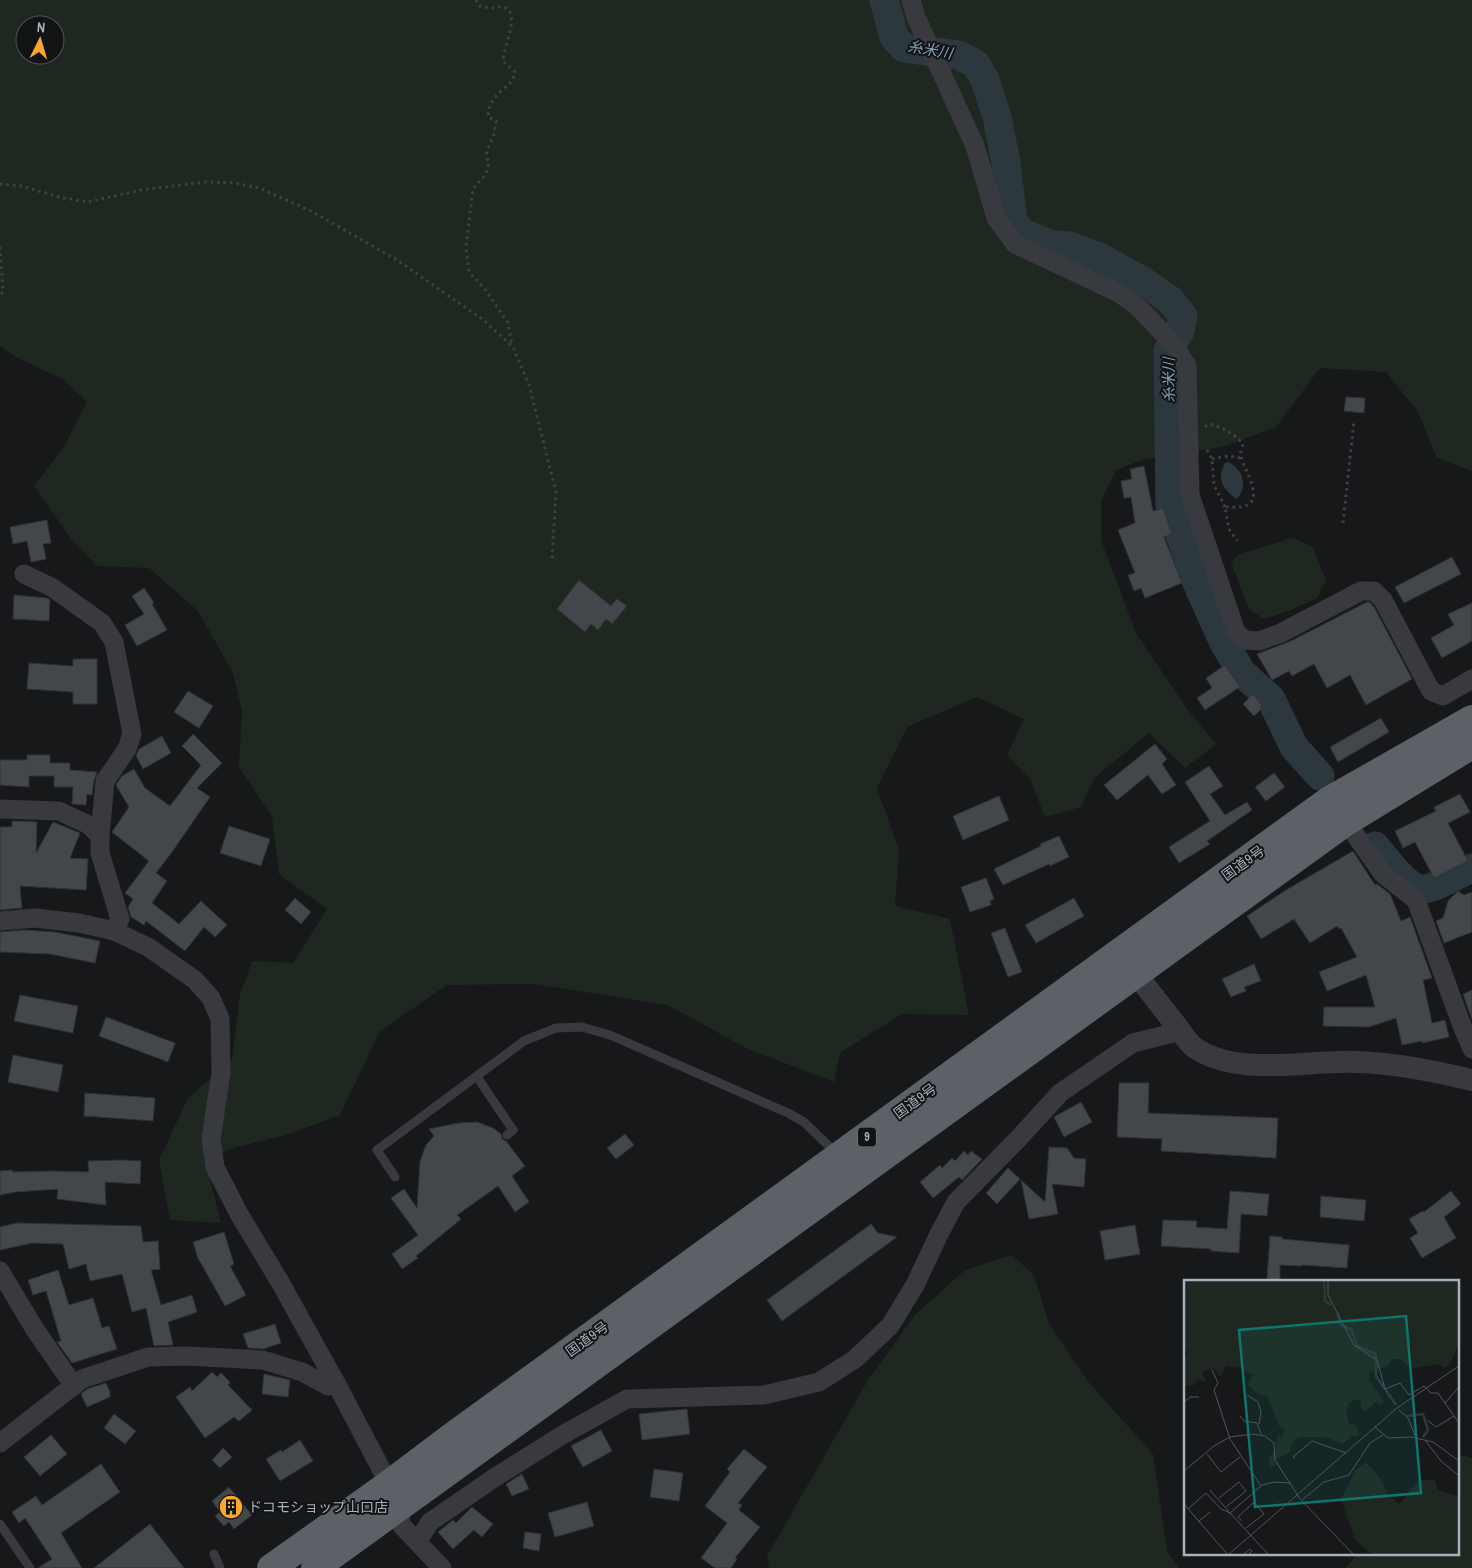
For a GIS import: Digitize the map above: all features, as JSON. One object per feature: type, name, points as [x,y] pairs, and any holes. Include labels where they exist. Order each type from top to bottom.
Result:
[{"type":"highway","name":"国道9号","points":[[315,1568],[394,1496],[454,1435],[1328,801],[1472,719]]},
{"type":"highway","name":"国道9号","points":[[271,1568],[394,1496],[1136,975],[1346,822],[1472,744]]},
{"type":"street","points":[[911,0],[916,16],[975,146],[996,218],[1015,244],[1119,293],[1139,308],[1168,339],[1187,366],[1194,428],[1190,495],[1236,632],[1245,640],[1260,641],[1282,633],[1362,591],[1374,591],[1383,600],[1431,690],[1443,696],[1472,679]]},
{"type":"street","points":[[24,574],[53,588],[102,623],[114,642],[132,734],[127,749],[105,781],[100,852],[120,919],[114,932]]},
{"type":"street","points":[[0,809],[58,811],[89,825],[100,836]]},
{"type":"street","points":[[1346,822],[1383,874],[1416,900],[1461,1024],[1472,1049]]},
{"type":"street","points":[[0,921],[35,918],[79,923],[114,932],[148,947],[195,980],[211,998],[220,1019],[221,1073],[212,1139],[215,1167],[239,1214],[280,1282],[336,1383],[394,1496],[402,1526],[442,1568]]},
{"type":"street","points":[[1121,952],[1136,975],[1180,1031],[1195,1047],[1221,1059],[1252,1065],[1353,1062],[1388,1064],[1424,1069],[1472,1080]]},
{"type":"street","points":[[418,1542],[430,1522],[494,1478],[564,1434],[627,1399],[764,1395],[819,1382],[855,1360],[890,1326],[915,1285],[956,1202],[1018,1139],[1060,1092],[1133,1043],[1180,1031]]},
{"type":"street","points":[[0,1271],[34,1328],[74,1386]]},
{"type":"street","points":[[0,1443],[82,1379],[148,1357],[187,1356],[263,1360],[302,1372],[328,1386],[336,1383]]},
{"type":"lane","points":[[395,1177],[377,1150],[524,1041],[556,1028],[582,1027],[610,1034],[788,1113],[804,1122],[840,1156]]},
{"type":"lane","points":[[477,1077],[512,1130],[507,1135]]},
{"type":"lane","points":[[0,1524],[30,1568]]},
{"type":"lane","points":[[214,1554],[220,1568]]},
{"type":"path","points":[[476,0],[479,6],[504,7],[509,10],[512,16],[503,53],[503,61],[515,72],[512,80],[500,91],[488,107],[488,117],[496,121],[494,135],[486,152],[486,158],[489,162],[486,174],[473,189],[466,247],[469,272],[484,288],[508,323],[513,347],[530,385],[556,492],[552,559]]},
{"type":"path","points":[[0,184],[22,186],[59,197],[88,202],[141,190],[206,182],[234,183],[258,188],[312,211],[397,260],[482,319],[513,347]]},
{"type":"path","points":[[0,247],[3,292],[0,295]]},
{"type":"path","points":[[1343,523],[1354,421]]},
{"type":"path","points":[[1225,507],[1243,507],[1252,501],[1252,484],[1240,454],[1243,444],[1238,438],[1218,426],[1209,424],[1194,428],[1201,437],[1212,459],[1214,485],[1225,507],[1229,529],[1237,541]]},
{"type":"path","points":[[1212,459],[1228,456],[1241,458]]},
{"type":"shaded area","points":[[0,0],[1472,0],[1472,471],[1437,458],[1418,412],[1386,372],[1320,368],[1276,427],[1222,447],[1142,460],[1116,470],[1101,500],[1101,540],[1136,633],[1187,709],[1216,744],[1185,768],[1149,733],[1094,778],[1081,807],[1045,817],[1030,779],[1007,755],[1024,719],[977,697],[907,727],[877,788],[899,850],[895,906],[950,919],[969,1015],[902,1014],[840,1053],[834,1082],[746,1048],[668,1005],[534,984],[447,985],[380,1031],[340,1115],[286,1135],[229,1149],[207,1167],[221,1223],[170,1220],[159,1160],[188,1098],[232,1060],[240,995],[252,961],[293,963],[327,909],[279,874],[272,817],[239,767],[242,712],[233,673],[198,611],[149,568],[97,566],[72,540],[34,486],[62,450],[87,402],[64,380],[14,356],[0,346]]},
{"type":"shaded area","points":[[1228,462],[1237,469],[1243,479],[1242,490],[1236,499],[1224,487],[1221,479],[1222,469],[1225,463]]},
{"type":"shaded area","points":[[1292,538],[1312,546],[1326,580],[1317,598],[1264,619],[1249,609],[1231,562],[1239,554]]},
{"type":"shaded area","points":[[1012,1255],[1034,1275],[1049,1324],[1090,1384],[1153,1454],[1167,1551],[1179,1568],[769,1568],[767,1556],[868,1380],[915,1315],[965,1270]]},
{"type":"shaded area","points":[[1460,1455],[1472,1458],[1472,1568],[1346,1568],[1355,1556],[1460,1556]]},
{"type":"building","points":[[1346,397],[1365,398],[1364,413],[1344,411]]},
{"type":"building","points":[[1144,466],[1153,511],[1163,508],[1172,534],[1164,537],[1182,583],[1145,598],[1141,588],[1134,591],[1128,575],[1135,573],[1118,530],[1135,523],[1131,497],[1124,498],[1121,481],[1132,479],[1130,469]]},
{"type":"building","points":[[47,520],[51,543],[43,544],[46,559],[31,562],[27,541],[13,544],[10,527]]},
{"type":"building","points":[[1452,557],[1461,574],[1404,603],[1395,587]]},
{"type":"building","points":[[579,580],[611,606],[617,599],[627,606],[612,624],[606,619],[598,630],[591,624],[585,632],[557,609]]},
{"type":"building","points":[[144,588],[154,603],[152,604],[167,630],[137,646],[125,625],[144,614],[132,596]]},
{"type":"building","points":[[14,595],[47,598],[50,600],[49,621],[13,619]]},
{"type":"building","points":[[1367,602],[1374,607],[1412,679],[1366,705],[1350,675],[1327,688],[1314,664],[1292,676],[1289,671],[1272,680],[1257,654],[1291,641]]},
{"type":"building","points":[[1472,603],[1472,641],[1442,658],[1431,638],[1454,625],[1448,614]]},
{"type":"building","points":[[73,659],[97,659],[97,704],[73,704],[73,692],[27,689],[29,663],[73,666]]},
{"type":"building","points":[[1225,665],[1240,687],[1205,710],[1197,698],[1212,688],[1206,678]]},
{"type":"building","points":[[188,691],[213,706],[199,728],[174,712]]},
{"type":"building","points":[[1253,694],[1261,704],[1261,709],[1254,716],[1243,704]]},
{"type":"building","points":[[1381,718],[1389,732],[1338,762],[1330,747]]},
{"type":"building","points":[[193,734],[222,763],[197,788],[210,797],[156,873],[167,881],[152,903],[179,924],[201,901],[227,925],[215,937],[204,927],[185,951],[146,921],[144,925],[131,917],[128,907],[133,899],[125,893],[149,861],[112,832],[129,807],[116,785],[122,776],[134,769],[145,788],[170,806],[201,765],[182,746]]},
{"type":"building","points":[[162,736],[171,753],[143,769],[136,756],[139,749]]},
{"type":"building","points":[[1155,744],[1167,759],[1162,764],[1176,785],[1162,794],[1148,775],[1117,800],[1104,785]]},
{"type":"building","points":[[27,755],[50,755],[50,763],[70,763],[70,770],[97,772],[92,795],[87,794],[86,805],[72,804],[73,787],[54,787],[54,776],[29,776],[29,787],[0,785],[0,760],[27,760]]},
{"type":"building","points":[[1209,766],[1223,786],[1210,794],[1225,815],[1247,802],[1252,810],[1207,841],[1210,844],[1179,863],[1169,847],[1210,821],[1185,782]]},
{"type":"building","points":[[1274,773],[1285,787],[1266,801],[1255,787]]},
{"type":"building","points":[[1460,794],[1470,812],[1448,823],[1468,861],[1434,878],[1415,842],[1403,848],[1395,831],[1436,811],[1434,807]]},
{"type":"building","points":[[999,796],[1009,820],[963,840],[953,816]]},
{"type":"building","points":[[12,821],[37,822],[36,853],[53,822],[80,833],[70,858],[88,859],[86,890],[20,886],[22,908],[0,910],[0,827],[12,827]]},
{"type":"building","points":[[229,826],[270,839],[261,866],[220,853]]},
{"type":"building","points":[[1059,836],[1069,857],[1003,885],[994,869]]},
{"type":"building","points":[[1353,851],[1375,885],[1377,884],[1390,894],[1401,921],[1410,917],[1432,978],[1423,980],[1432,1023],[1445,1020],[1449,1037],[1402,1045],[1396,1018],[1369,1027],[1323,1026],[1324,1007],[1375,1007],[1366,975],[1327,991],[1319,972],[1357,957],[1341,928],[1339,929],[1337,926],[1310,943],[1294,919],[1261,939],[1247,916],[1286,890]]},
{"type":"building","points":[[986,878],[994,899],[990,901],[991,905],[970,912],[961,887]]},
{"type":"building","points":[[1458,891],[1464,895],[1472,892],[1472,932],[1444,943],[1436,921],[1443,918],[1448,901]]},
{"type":"building","points":[[295,898],[311,912],[301,924],[285,910]]},
{"type":"building","points":[[1074,898],[1084,916],[1036,943],[1025,925]]},
{"type":"building","points":[[1005,928],[1022,972],[1008,977],[991,933]]},
{"type":"building","points":[[24,930],[55,932],[100,941],[95,963],[50,954],[0,952],[0,932]]},
{"type":"building","points":[[1254,964],[1261,981],[1244,987],[1246,991],[1231,997],[1222,979]]},
{"type":"building","points":[[1472,990],[1472,1020],[1463,994]]},
{"type":"building","points":[[20,995],[78,1006],[73,1033],[14,1021]]},
{"type":"building","points":[[106,1017],[175,1043],[168,1062],[99,1036]]},
{"type":"building","points":[[13,1055],[63,1065],[58,1092],[8,1082]]},
{"type":"building","points":[[1119,1083],[1149,1083],[1148,1113],[1278,1118],[1276,1158],[1161,1151],[1162,1139],[1117,1137]]},
{"type":"building","points":[[85,1093],[155,1098],[153,1121],[84,1116]]},
{"type":"building","points":[[1081,1102],[1092,1122],[1064,1137],[1054,1117]]},
{"type":"building","points":[[477,1122],[493,1128],[501,1134],[502,1139],[506,1141],[525,1166],[512,1176],[529,1202],[515,1212],[498,1186],[457,1215],[461,1219],[416,1256],[418,1258],[402,1269],[392,1254],[418,1235],[391,1198],[404,1189],[417,1208],[420,1161],[426,1145],[434,1136],[429,1129],[459,1123]]},
{"type":"building","points":[[625,1134],[634,1145],[616,1159],[607,1148]]},
{"type":"building","points":[[1049,1147],[1067,1148],[1074,1158],[1086,1159],[1084,1187],[1052,1184],[1058,1214],[1029,1219],[1021,1180],[1045,1202]]},
{"type":"building","points":[[964,1151],[968,1155],[971,1151],[982,1159],[962,1180],[959,1177],[933,1198],[920,1182],[940,1165],[942,1168],[952,1158],[955,1161]]},
{"type":"building","points":[[88,1161],[141,1161],[140,1184],[105,1182],[106,1205],[57,1199],[58,1189],[0,1195],[0,1171],[89,1172]]},
{"type":"building","points":[[1008,1168],[1020,1179],[997,1204],[986,1193]]},
{"type":"building","points":[[1230,1191],[1269,1194],[1267,1216],[1241,1214],[1239,1253],[1161,1246],[1163,1220],[1197,1221],[1196,1227],[1227,1229]]},
{"type":"building","points":[[1451,1191],[1461,1204],[1444,1217],[1456,1238],[1422,1258],[1410,1238],[1418,1233],[1409,1219],[1424,1212]]},
{"type":"building","points":[[1321,1196],[1366,1200],[1364,1221],[1320,1217]]},
{"type":"building","points":[[17,1223],[141,1226],[143,1242],[158,1241],[160,1269],[151,1270],[161,1305],[192,1295],[197,1312],[168,1322],[173,1345],[154,1346],[146,1308],[132,1312],[122,1274],[90,1281],[86,1264],[69,1269],[63,1244],[32,1243],[0,1250],[0,1227]]},
{"type":"building","points":[[871,1224],[878,1233],[897,1237],[782,1321],[767,1300]]},
{"type":"building","points":[[1135,1225],[1140,1254],[1105,1260],[1100,1231]]},
{"type":"building","points":[[224,1232],[234,1264],[230,1266],[246,1295],[225,1306],[198,1258],[193,1242]]},
{"type":"building","points":[[1270,1236],[1282,1237],[1282,1239],[1349,1245],[1347,1268],[1280,1265],[1280,1280],[1267,1279]]},
{"type":"building","points":[[58,1270],[69,1305],[93,1298],[102,1328],[109,1326],[117,1349],[72,1363],[57,1342],[61,1341],[46,1291],[33,1295],[28,1280]]},
{"type":"building","points":[[275,1324],[281,1343],[263,1349],[248,1348],[243,1334]]},
{"type":"building","points":[[212,1372],[217,1377],[221,1373],[230,1382],[228,1385],[252,1410],[239,1421],[234,1417],[205,1438],[176,1397],[190,1387],[192,1391]]},
{"type":"building","points":[[264,1374],[290,1380],[288,1397],[262,1394]]},
{"type":"building","points":[[106,1383],[110,1397],[87,1407],[81,1394],[87,1389]]},
{"type":"building","points":[[687,1409],[690,1434],[642,1440],[639,1414]]},
{"type":"building","points":[[114,1414],[136,1431],[125,1444],[104,1428]]},
{"type":"building","points":[[601,1430],[612,1451],[583,1467],[571,1446]]},
{"type":"building","points":[[51,1435],[67,1454],[40,1476],[24,1457]]},
{"type":"building","points":[[300,1440],[313,1461],[280,1481],[266,1459],[281,1450],[282,1452]]},
{"type":"building","points":[[223,1448],[232,1457],[220,1468],[212,1460]]},
{"type":"building","points":[[744,1449],[767,1467],[738,1503],[742,1505],[739,1510],[760,1527],[735,1558],[737,1559],[731,1568],[715,1568],[701,1558],[727,1523],[705,1506],[730,1472],[727,1469]]},
{"type":"building","points":[[101,1464],[120,1492],[61,1533],[82,1568],[38,1568],[52,1559],[25,1518],[19,1523],[12,1512],[36,1496],[42,1505]]},
{"type":"building","points":[[654,1469],[683,1473],[679,1501],[650,1497]]},
{"type":"building","points":[[522,1474],[529,1489],[512,1496],[506,1484]]},
{"type":"building","name":"ドコモショップ山口店","points":[[229,1487],[252,1515],[234,1529],[229,1522],[224,1526],[215,1516],[220,1512],[212,1501]]},
{"type":"building","points":[[587,1502],[594,1526],[555,1537],[548,1513]]},
{"type":"building","points":[[472,1507],[493,1524],[482,1537],[474,1530],[453,1549],[438,1532],[453,1520],[456,1523]]},
{"type":"building","points":[[150,1524],[184,1568],[94,1568]]},
{"type":"building","points":[[525,1532],[541,1534],[539,1551],[523,1548]]},
{"type":"waterway","name":"糸米川","points":[[884,0],[894,37],[904,48],[958,55],[976,64],[985,80],[997,117],[1006,163],[1013,220],[1019,231],[1052,245],[1070,246],[1099,257],[1141,280],[1170,300],[1183,316],[1180,331],[1168,351],[1170,507],[1197,583],[1224,643],[1242,673],[1271,699],[1294,747],[1320,776]]},
{"type":"waterway","name":"糸米川","points":[[1375,846],[1408,883],[1421,889],[1439,884],[1472,868]]},
{"type":"place","name":"ドコモショップ山口店","points":[[231,1507]]}]
